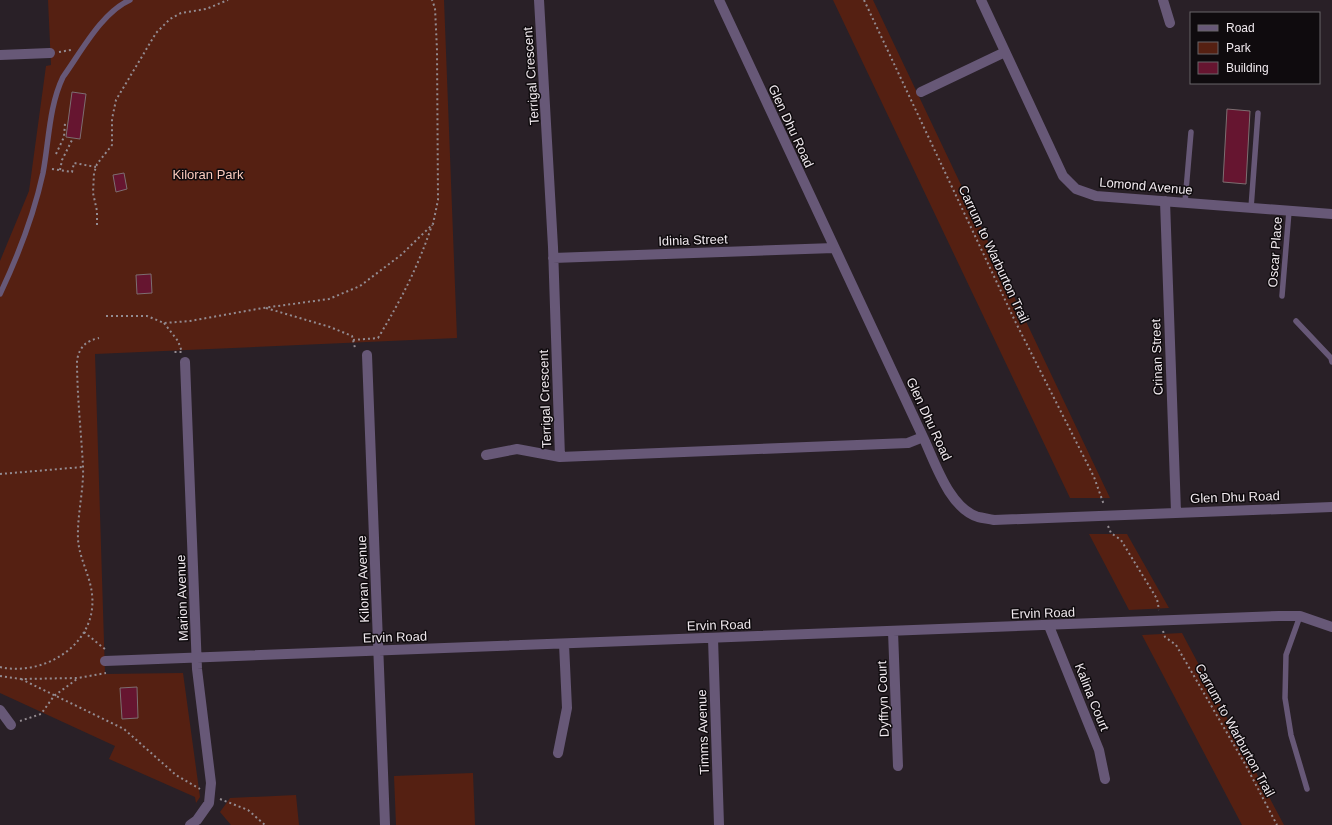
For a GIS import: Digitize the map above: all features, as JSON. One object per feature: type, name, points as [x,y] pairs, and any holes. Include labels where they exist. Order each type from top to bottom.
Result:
[{"type":"street","name":"Terrigal Crescent","points":[[539,0],[553,258],[560,457],[908,443],[923,437]]},
{"type":"street","name":"Glen Dhu Road","points":[[719,0],[923,437],[951,494],[963,508],[978,517],[994,520],[1332,507]]},
{"type":"street","name":"Lomond Avenue","points":[[981,0],[1063,176],[1076,190],[1096,196],[1165,200],[1332,214]]},
{"type":"street","points":[[1163,0],[1170,23]]},
{"type":"street","points":[[921,92],[1005,52]]},
{"type":"street","points":[[0,55],[50,53]]},
{"type":"street","name":"Crinan Street","points":[[1165,200],[1176,512]]},
{"type":"street","name":"Idinia Street","points":[[553,258],[834,248]]},
{"type":"street","name":"Kiloran Avenue","points":[[367,355],[385,825]]},
{"type":"street","name":"Marion Avenue","points":[[185,362],[197,658],[211,783],[211,796]]},
{"type":"street","points":[[486,455],[517,449],[560,457]]},
{"type":"street","name":"Ervin Road","points":[[105,662],[379,650],[1300,616],[1332,627]]},
{"type":"street","name":"Kalina Court","points":[[1049,626],[1099,750],[1105,779]]},
{"type":"street","name":"Dyffryn Court","points":[[893,631],[898,766]]},
{"type":"street","name":"Timms Avenue","points":[[713,638],[718,825]]},
{"type":"street","points":[[558,753],[567,708],[564,644]]},
{"type":"street","points":[[0,710],[11,725]]},
{"type":"street","points":[[190,825],[196,820],[209,803],[211,796]]},
{"type":"lane","points":[[0,294],[37,197],[46,154],[54,98],[63,77],[105,19],[114,10],[130,0]]},
{"type":"lane","points":[[1252,208],[1258,113]]},
{"type":"lane","points":[[1185,202],[1191,132]]},
{"type":"lane","name":"Oscar Place","points":[[1282,296],[1289,211]]},
{"type":"lane","points":[[1296,321],[1331,358],[1332,362]]},
{"type":"lane","points":[[1300,616],[1286,655],[1285,698],[1291,735],[1307,789]]},
{"type":"path","points":[[97,225],[97,211],[92,182],[96,167],[112,145],[112,119],[116,100],[156,33],[170,19],[177,15],[206,9],[228,0]]},
{"type":"path","points":[[353,340],[378,338],[400,302],[420,262],[433,224],[438,200],[438,178],[437,50],[435,8],[432,0]]},
{"type":"path","name":"Carrum to Warburton Trail","points":[[864,0],[1015,321],[1094,477],[1106,516]]},
{"type":"path","points":[[50,53],[83,49]]},
{"type":"path","points":[[53,158],[64,137],[65,123]]},
{"type":"path","points":[[60,170],[62,160],[73,138]]},
{"type":"path","points":[[52,169],[72,172],[74,163],[96,167]]},
{"type":"path","points":[[106,316],[147,316],[164,323],[198,320],[263,308],[329,299],[360,286],[401,255],[433,224]]},
{"type":"path","points":[[263,308],[330,327],[352,336],[355,348]]},
{"type":"path","points":[[164,323],[178,341],[182,352],[173,352]]},
{"type":"path","points":[[0,667],[30,668],[44,665],[67,653],[80,639],[91,617],[92,596],[78,538],[83,467],[77,360],[78,353],[87,341],[99,338]]},
{"type":"path","points":[[0,474],[83,467]]},
{"type":"path","points":[[1111,533],[1121,540],[1157,598]]},
{"type":"path","points":[[84,632],[106,650]]},
{"type":"path","name":"Carrum to Warburton Trail","points":[[1176,645],[1245,764],[1277,825]]},
{"type":"path","points":[[0,676],[21,679],[78,678],[109,673]]},
{"type":"path","points":[[11,725],[41,714],[54,696],[78,678]]},
{"type":"path","points":[[21,679],[124,729],[176,775],[211,796],[248,810],[265,825]]},
{"type":"green space","name":"Kiloran Park","points":[[48,0],[444,0],[457,338],[95,354],[105,674],[183,673],[200,797],[196,803],[195,797],[109,759],[115,746],[0,693],[0,261],[29,191],[46,66],[51,65]]},
{"type":"green space","points":[[833,0],[873,0],[1110,498],[1070,498]]},
{"type":"green space","points":[[1089,534],[1127,534],[1169,608],[1129,610]]},
{"type":"green space","points":[[1182,633],[1284,825],[1242,825],[1142,635]]},
{"type":"green space","points":[[473,773],[475,825],[396,825],[394,776]]},
{"type":"green space","points":[[296,795],[299,825],[231,825],[220,812],[230,798]]},
{"type":"building","points":[[72,92],[86,94],[80,139],[66,137]]},
{"type":"building","points":[[1227,109],[1250,111],[1246,184],[1223,182]]},
{"type":"building","points":[[124,173],[127,189],[116,192],[113,175]]},
{"type":"building","points":[[151,274],[152,293],[137,294],[136,275]]},
{"type":"building","points":[[137,687],[138,718],[122,719],[120,688]]}]
